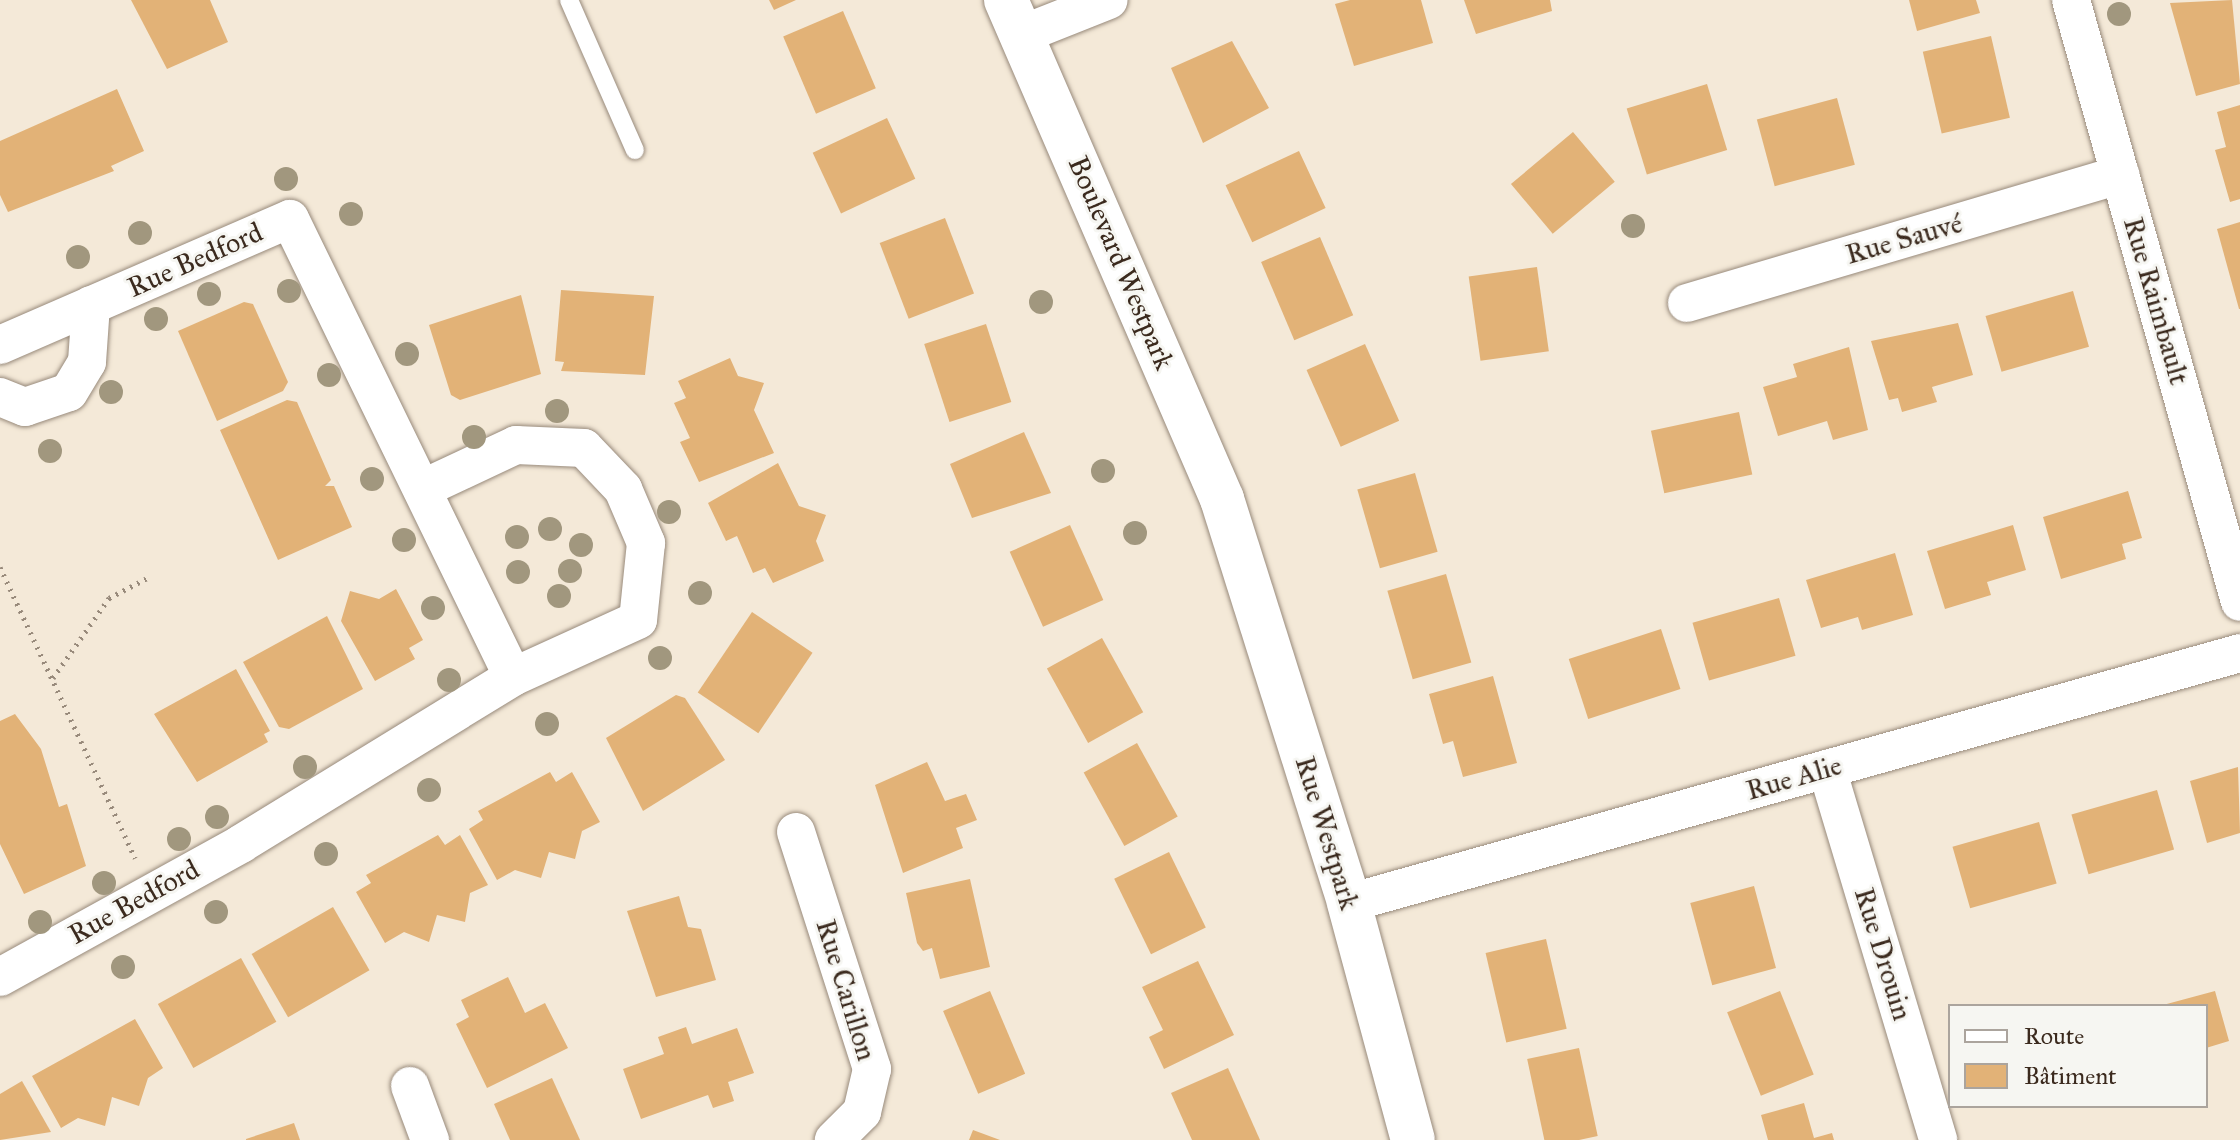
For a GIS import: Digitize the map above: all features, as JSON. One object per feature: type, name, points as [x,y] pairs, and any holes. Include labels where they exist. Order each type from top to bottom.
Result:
[{"type":"street","points":[[1015,17],[1109,0]]},
{"type":"street","name":"Rue Raimbault","points":[[2071,0],[2240,602]]},
{"type":"street","name":"Boulevard Westpark","points":[[1015,17],[1231,529]]},
{"type":"street","name":"Rue Sauvé","points":[[1687,303],[2120,175]]},
{"type":"street","name":"Rue Bedford","points":[[0,345],[290,219],[513,677]]},
{"type":"street","points":[[0,397],[25,407],[69,392],[87,362],[91,305]]},
{"type":"street","name":"Rue Bedford","points":[[0,977],[151,892],[513,677],[638,620],[646,543],[623,489],[584,448],[516,445],[422,489]]},
{"type":"street","name":"Rue Westpark","points":[[1231,529],[1349,903],[1413,1140]]},
{"type":"street","name":"Rue Alie","points":[[1349,903],[2240,653]]},
{"type":"street","name":"Rue Drouin","points":[[1827,769],[1938,1140]]},
{"type":"street","name":"Rue Carillon","points":[[796,832],[872,1069],[862,1112],[834,1140]]},
{"type":"street","points":[[410,1086],[430,1140]]},
{"type":"lane","points":[[569,0],[635,150]]},
{"type":"path","points":[[0,567],[151,892]]},
{"type":"path","points":[[52,679],[109,598],[151,576]]},
{"type":"building","points":[[131,0],[210,0],[228,42],[167,69]]},
{"type":"building","points":[[769,0],[796,0],[774,10]]},
{"type":"building","points":[[1350,0],[1421,0],[1433,43],[1354,66],[1335,4]]},
{"type":"building","points":[[1464,0],[1550,0],[1552,11],[1476,34]]},
{"type":"building","points":[[1909,0],[1976,0],[1980,13],[1917,31]]},
{"type":"building","points":[[2232,0],[2240,84],[2196,96],[2170,3]]},
{"type":"building","points":[[843,11],[876,88],[816,114],[783,36]]},
{"type":"building","points":[[1991,36],[2010,118],[1942,134],[1923,52]]},
{"type":"building","points":[[1232,41],[1269,108],[1203,143],[1171,68]]},
{"type":"building","points":[[1707,84],[1727,150],[1647,175],[1627,109]]},
{"type":"building","points":[[117,89],[144,151],[111,166],[114,171],[8,212],[0,195],[0,141]]},
{"type":"building","points":[[1837,98],[1855,165],[1775,186],[1757,119]]},
{"type":"building","points":[[2240,105],[2240,199],[2230,202],[2215,150],[2226,147],[2217,112]]},
{"type":"building","points":[[887,118],[915,179],[841,213],[813,153]]},
{"type":"building","points":[[1573,132],[1615,182],[1553,234],[1511,184]]},
{"type":"building","points":[[1299,151],[1326,208],[1252,242],[1226,185]]},
{"type":"building","points":[[945,218],[974,294],[909,319],[880,243]]},
{"type":"building","points":[[2240,222],[2240,309],[2239,309],[2217,229]]},
{"type":"building","points":[[1320,237],[1353,315],[1294,340],[1261,262]]},
{"type":"building","points":[[1537,267],[1549,351],[1481,361],[1469,277]]},
{"type":"building","points":[[561,290],[654,296],[645,375],[561,371],[564,362],[555,361]]},
{"type":"building","points":[[2073,291],[2089,347],[2002,372],[1986,316]]},
{"type":"building","points":[[521,295],[541,374],[460,400],[451,395],[429,325]]},
{"type":"building","points":[[244,302],[253,304],[288,382],[283,391],[217,421],[178,331]]},
{"type":"building","points":[[1958,323],[1973,375],[1932,387],[1937,402],[1902,412],[1898,398],[1889,400],[1871,341]]},
{"type":"building","points":[[986,324],[1011,402],[950,422],[924,344]]},
{"type":"building","points":[[1365,344],[1399,421],[1341,447],[1307,370]]},
{"type":"building","points":[[1849,347],[1868,430],[1833,440],[1827,421],[1778,436],[1763,387],[1797,377],[1793,364]]},
{"type":"building","points":[[730,358],[738,376],[764,383],[754,410],[774,453],[699,482],[680,442],[690,438],[674,403],[686,398],[678,381]]},
{"type":"building","points":[[287,400],[297,402],[331,480],[325,486],[334,486],[352,527],[278,560],[220,430]]},
{"type":"building","points":[[1739,412],[1752,475],[1664,493],[1651,431]]},
{"type":"building","points":[[1024,432],[1051,493],[972,518],[950,464]]},
{"type":"building","points":[[778,463],[799,506],[826,515],[816,541],[824,561],[773,583],[765,568],[753,573],[737,536],[726,541],[708,503]]},
{"type":"building","points":[[1415,473],[1438,552],[1380,568],[1357,490]]},
{"type":"building","points":[[2128,491],[2142,538],[2122,544],[2126,559],[2061,579],[2043,517]]},
{"type":"building","points":[[1070,525],[1103,600],[1043,627],[1010,552]]},
{"type":"building","points":[[2013,525],[2026,570],[1987,582],[1991,595],[1945,609],[1927,551]]},
{"type":"building","points":[[1895,553],[1913,615],[1862,630],[1858,617],[1821,628],[1806,580]]},
{"type":"building","points":[[1446,574],[1471,662],[1413,679],[1387,591]]},
{"type":"building","points":[[396,589],[423,640],[409,648],[415,659],[375,681],[341,621],[350,591],[379,599]]},
{"type":"building","points":[[1779,598],[1796,656],[1709,680],[1692,623]]},
{"type":"building","points":[[752,612],[813,653],[758,733],[698,692]]},
{"type":"building","points":[[327,616],[363,689],[289,729],[279,727],[243,662]]},
{"type":"building","points":[[1661,629],[1680,689],[1588,719],[1569,659]]},
{"type":"building","points":[[1102,638],[1143,712],[1088,743],[1047,669]]},
{"type":"building","points":[[236,669],[270,731],[264,734],[268,742],[197,782],[154,714]]},
{"type":"building","points":[[1493,676],[1517,763],[1463,777],[1453,741],[1443,744],[1429,694]]},
{"type":"building","points":[[676,695],[685,698],[725,760],[643,811],[606,738]]},
{"type":"building","points":[[15,714],[41,749],[59,807],[67,804],[86,866],[24,894],[0,844],[0,721]]},
{"type":"building","points":[[1137,743],[1178,816],[1124,846],[1084,773]]},
{"type":"building","points":[[927,762],[945,801],[966,794],[977,820],[956,828],[963,848],[903,873],[875,785]]},
{"type":"building","points":[[2238,767],[2240,833],[2207,843],[2190,781]]},
{"type":"building","points":[[550,772],[556,782],[572,772],[600,822],[582,831],[575,859],[549,852],[541,878],[515,870],[497,880],[469,829],[483,820],[478,811]]},
{"type":"building","points":[[2157,790],[2174,850],[2089,874],[2071,815]]},
{"type":"building","points":[[2039,822],[2057,884],[1970,908],[1952,847]]},
{"type":"building","points":[[438,835],[445,845],[460,835],[488,885],[470,893],[465,922],[437,915],[429,942],[404,932],[385,943],[356,892],[371,883],[366,875]]},
{"type":"building","points":[[1169,852],[1206,927],[1151,954],[1114,879]]},
{"type":"building","points":[[970,879],[990,967],[940,979],[932,948],[923,951],[917,943],[906,893]]},
{"type":"building","points":[[1754,886],[1776,968],[1712,985],[1690,903]]},
{"type":"building","points":[[679,896],[688,927],[701,929],[716,980],[656,997],[627,911]]},
{"type":"building","points":[[333,907],[370,970],[288,1017],[252,954]]},
{"type":"building","points":[[1546,939],[1567,1029],[1506,1043],[1486,953]]},
{"type":"building","points":[[241,958],[276,1022],[193,1068],[158,1004]]},
{"type":"building","points":[[1198,961],[1234,1035],[1164,1069],[1149,1037],[1163,1030],[1142,987]]},
{"type":"building","points":[[508,977],[525,1013],[545,1003],[568,1048],[487,1088],[456,1024],[469,1017],[461,1000]]},
{"type":"building","points":[[990,991],[1025,1074],[978,1094],[943,1011]]},
{"type":"building","points":[[1780,991],[1814,1074],[1761,1096],[1727,1012]]},
{"type":"building","points":[[2215,991],[2229,1041],[2208,1047],[2208,1004],[2167,1004]]},
{"type":"building","points":[[135,1019],[163,1068],[148,1078],[139,1106],[112,1097],[105,1126],[78,1118],[61,1128],[32,1076]]},
{"type":"building","points":[[686,1027],[692,1044],[737,1028],[754,1073],[728,1082],[734,1101],[713,1108],[708,1095],[641,1119],[623,1069],[664,1054],[658,1037]]},
{"type":"building","points":[[1579,1048],[1598,1136],[1579,1140],[1544,1140],[1527,1059]]},
{"type":"building","points":[[1228,1068],[1260,1140],[1192,1140],[1171,1093]]},
{"type":"building","points":[[552,1078],[580,1140],[510,1140],[494,1104]]},
{"type":"building","points":[[22,1081],[51,1132],[0,1140],[0,1094]]},
{"type":"building","points":[[1804,1103],[1814,1138],[1832,1133],[1834,1140],[1768,1140],[1761,1115]]},
{"type":"building","points":[[294,1123],[300,1140],[246,1140],[246,1139]]},
{"type":"building","points":[[973,1130],[1000,1140],[969,1140]]}]
